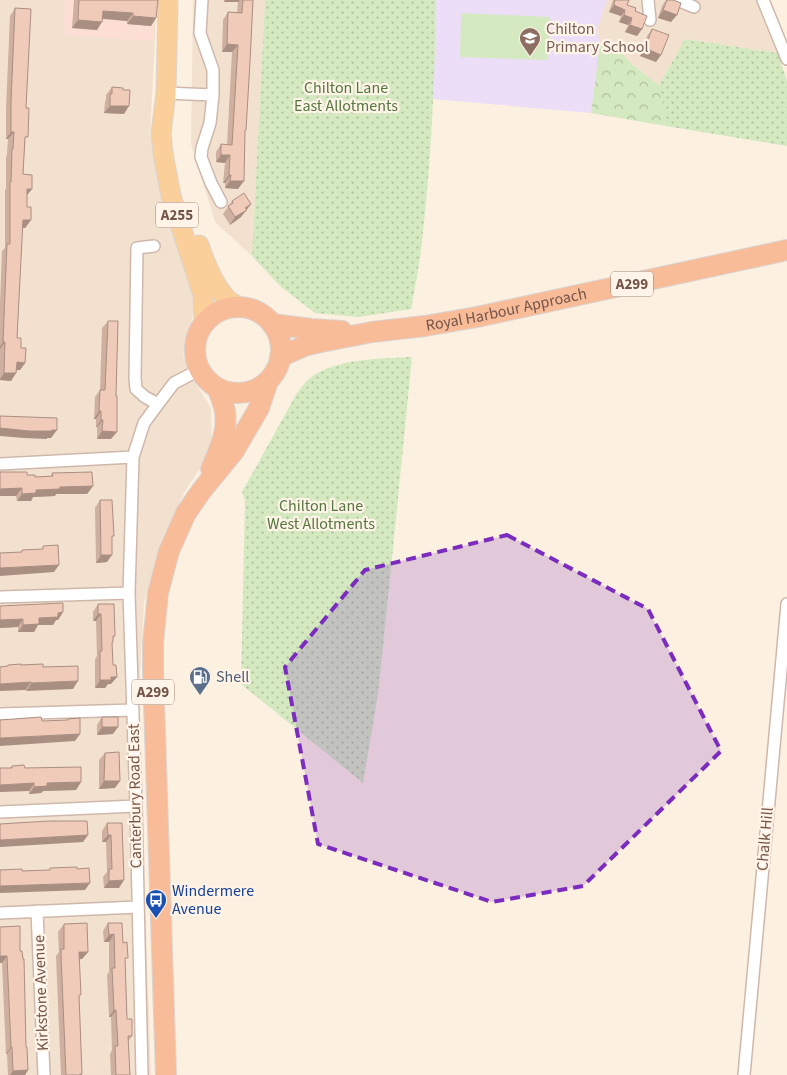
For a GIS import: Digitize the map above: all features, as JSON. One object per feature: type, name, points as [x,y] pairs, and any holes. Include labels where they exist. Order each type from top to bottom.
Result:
[{"type":"highway","name":"Royal Harbour Approach","points":[[280,357],[304,346],[372,332],[425,326],[477,317],[787,250]]},
{"type":"highway","points":[[226,308],[249,308],[266,317],[280,340],[278,367],[268,382],[250,392],[239,394],[228,393],[218,389],[207,381],[199,370],[195,358],[195,345],[198,333],[204,322],[226,308]]},
{"type":"highway","name":"Royal Harbour Approach","points":[[272,324],[347,332],[372,332]]},
{"type":"highway","name":"Canterbury Road East","points":[[166,1075],[152,671],[158,593],[169,551],[186,513],[234,451],[259,408],[268,382]]},
{"type":"highway","name":"Canterbury Road East","points":[[202,490],[219,452],[224,435],[225,413],[218,389]]},
{"type":"main road","name":"A255","points":[[168,0],[165,99],[161,133],[163,153],[172,196],[203,295],[204,322]]},
{"type":"main road","name":"A255","points":[[165,99],[183,196],[205,262],[216,284],[227,299],[239,307]]},
{"type":"street","points":[[202,0],[200,33],[213,70],[213,95],[210,123],[201,157],[221,202]]},
{"type":"street","points":[[638,0],[647,0],[650,20]]},
{"type":"street","points":[[677,0],[694,7]]},
{"type":"street","points":[[762,0],[787,59]]},
{"type":"street","points":[[165,99],[213,95]]},
{"type":"street","points":[[154,246],[137,248],[135,378],[136,389],[145,397],[158,404]]},
{"type":"street","name":"Canterbury Road East","points":[[142,1075],[129,593],[133,457],[144,423],[158,404],[174,383],[199,370]]},
{"type":"street","points":[[0,464],[133,457]]},
{"type":"street","points":[[0,597],[129,593]]},
{"type":"street","name":"Chalk Hill","points":[[744,1075],[787,604]]},
{"type":"street","points":[[0,714],[133,710]]},
{"type":"street","points":[[0,812],[136,806]]},
{"type":"street","points":[[0,913],[138,907]]},
{"type":"street","name":"Kirkstone Avenue","points":[[37,911],[44,1075]]},
{"type":"highlighted area","points":[[507,535],[648,609],[721,751],[583,886],[492,902],[318,844],[285,667],[365,570]]},
{"type":"shaded area","points":[[0,0],[157,0],[150,135],[157,138],[192,281],[195,302],[183,355],[192,378],[211,408],[212,450],[185,491],[160,543],[144,603],[138,706],[151,1075],[0,1075]]},
{"type":"shaded area","points":[[65,0],[155,0],[153,41],[63,35]]},
{"type":"shaded area","points":[[193,0],[265,0],[252,256],[215,222],[191,144]]},
{"type":"shaded area","name":"Chilton Primary School","points":[[436,0],[607,0],[597,29],[600,44],[618,49],[623,118],[591,113],[433,99]]},
{"type":"shaded area","points":[[607,0],[759,0],[778,53],[685,39],[659,85],[633,65],[618,49],[600,44],[597,29]]},
{"type":"green space","name":"Chilton Lane East Allotments","points":[[265,0],[436,0],[434,90],[428,181],[419,266],[411,309],[359,317],[315,313],[281,287],[252,256]]},
{"type":"green space","points":[[461,13],[550,17],[548,60],[460,57]]},
{"type":"green space","points":[[685,39],[778,53],[787,81],[787,146],[666,126],[659,85]]},
{"type":"green space","points":[[600,44],[618,49],[633,65],[660,86],[666,126],[591,113]]},
{"type":"green space","name":"Chilton Lane West Allotments","points":[[412,357],[378,694],[363,783],[241,684],[245,500],[242,492],[297,393],[310,378],[321,371],[345,363],[372,359]]},
{"type":"building","points":[[79,0],[158,0],[156,18],[133,16],[133,13],[103,11],[102,22],[78,20]]},
{"type":"building","points":[[243,0],[253,0],[245,130],[244,181],[230,181],[230,155],[221,155],[221,144],[232,145],[238,45],[227,44],[228,12],[242,13]]},
{"type":"building","points":[[615,0],[629,0],[627,5],[636,8],[635,11],[647,16],[642,29],[630,25],[632,18],[624,15],[625,10],[614,5]]},
{"type":"building","points":[[667,0],[681,3],[677,15],[663,10]]},
{"type":"building","points":[[15,8],[31,9],[26,108],[29,108],[28,137],[25,137],[23,174],[32,175],[32,189],[27,189],[27,207],[31,207],[31,220],[23,220],[17,338],[21,338],[21,348],[26,348],[25,363],[17,362],[16,373],[4,373],[5,342],[3,342],[7,244],[10,244],[10,182],[14,132],[11,132],[11,101]]},
{"type":"building","points":[[652,29],[669,35],[661,55],[645,48]]},
{"type":"building","points":[[112,87],[130,90],[129,106],[110,106]]},
{"type":"building","points":[[244,193],[251,204],[245,208],[247,210],[235,217],[228,206]]},
{"type":"building","points":[[108,321],[118,321],[117,432],[102,431],[103,420],[101,420],[101,411],[99,411],[100,390],[105,390]]},
{"type":"building","points":[[0,416],[57,418],[57,430],[29,431],[0,428]]},
{"type":"building","points":[[0,472],[27,472],[27,475],[35,475],[35,477],[53,476],[52,473],[92,472],[93,486],[60,487],[60,489],[36,490],[36,493],[22,494],[22,488],[0,489]]},
{"type":"building","points":[[100,500],[112,500],[114,536],[112,536],[112,555],[101,555]]},
{"type":"building","points":[[58,545],[59,565],[0,568],[0,553],[22,552],[22,550],[43,549],[43,546]]},
{"type":"building","points":[[63,603],[63,612],[58,613],[58,617],[39,618],[39,624],[23,625],[23,619],[0,620],[0,606]]},
{"type":"building","points":[[98,604],[114,604],[115,636],[113,636],[112,642],[113,665],[116,665],[117,677],[111,677],[111,680],[100,680],[100,651],[102,651],[101,614],[98,614]]},
{"type":"building","points":[[21,664],[43,664],[43,667],[78,666],[78,681],[0,684],[0,667]]},
{"type":"building","points":[[41,717],[42,721],[80,718],[80,734],[0,738],[0,720]]},
{"type":"building","points":[[102,717],[118,717],[118,727],[102,727]]},
{"type":"building","points":[[119,752],[120,781],[104,781],[105,753]]},
{"type":"building","points":[[24,765],[25,768],[81,767],[81,782],[47,783],[47,786],[34,787],[34,783],[0,785],[0,768]]},
{"type":"building","points":[[87,821],[88,835],[0,840],[0,824]]},
{"type":"building","points":[[107,823],[122,823],[124,880],[109,881],[109,869],[112,869],[111,835],[108,835]]},
{"type":"building","points":[[77,867],[77,869],[89,868],[90,883],[0,886],[0,870],[50,870],[50,868]]},
{"type":"building","points":[[87,923],[88,952],[79,952],[82,1074],[66,1075],[61,955],[61,949],[64,949],[64,924]]},
{"type":"building","points":[[108,923],[122,923],[123,943],[127,942],[128,958],[125,958],[127,1019],[132,1019],[132,1036],[128,1036],[130,1075],[116,1075],[115,1046],[118,1046],[112,968],[115,968],[114,934],[109,935]]},
{"type":"building","points":[[20,926],[20,951],[22,951],[24,959],[28,1070],[13,1071],[7,956],[0,956],[0,927]]},
{"type":"place","name":"Chilton Primary School","points":[[530,57]]},
{"type":"place","name":"Shell","points":[[200,696]]},
{"type":"place","name":"Windermere Avenue","points":[[156,919]]}]
